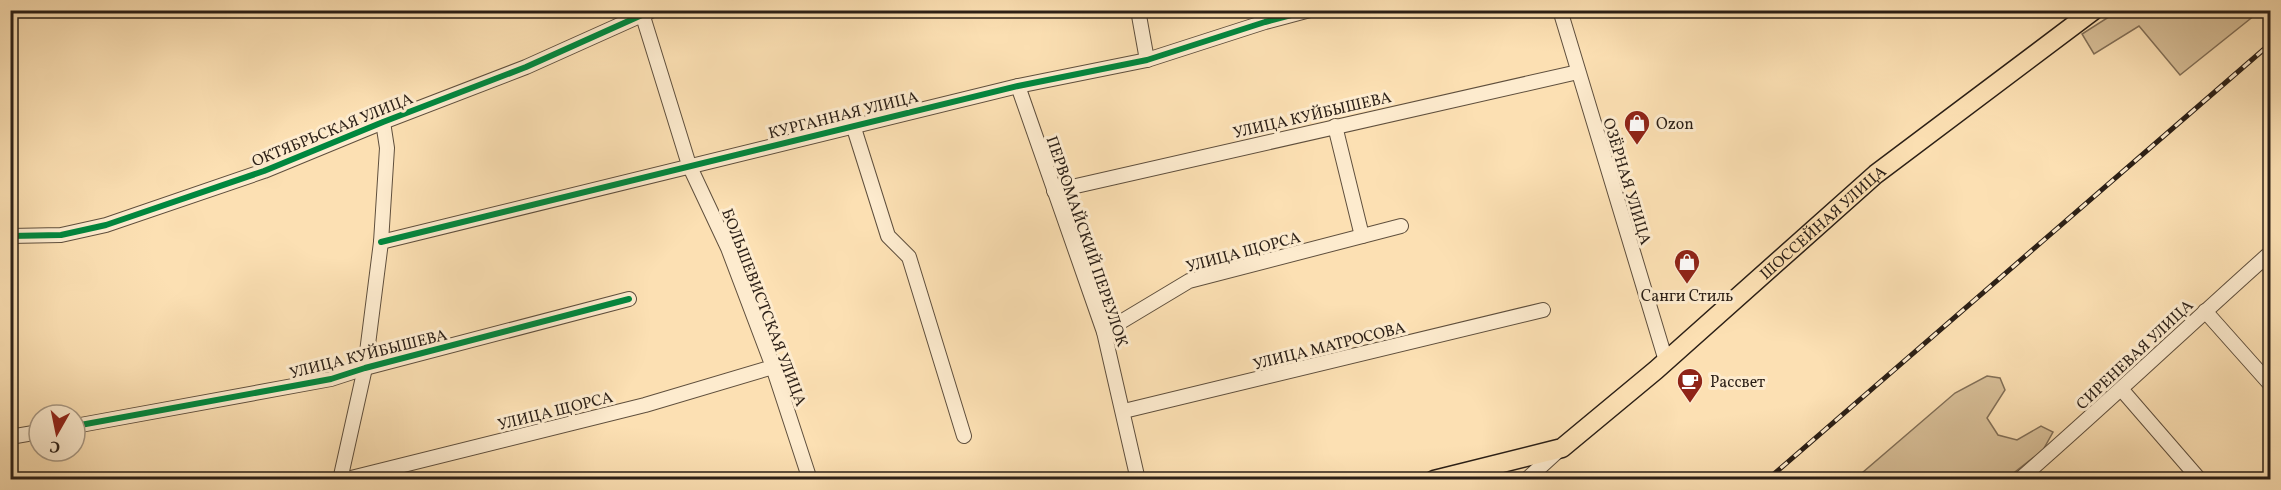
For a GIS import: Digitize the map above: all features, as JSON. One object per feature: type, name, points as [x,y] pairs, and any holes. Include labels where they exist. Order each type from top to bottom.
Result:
[{"type":"main road","name":"ШОССЕЙНАЯ УЛИЦА","points":[[1562,448],[1666,361],[1876,174],[2094,10]]},
{"type":"main road","points":[[1434,480],[1562,448]]},
{"type":"street","points":[[1138,10],[1147,60]]},
{"type":"street","name":"КУРГАННАЯ УЛИЦА","points":[[381,242],[1017,86],[1147,60],[1310,10]]},
{"type":"street","name":"ОЗЁРНАЯ УЛИЦА","points":[[1560,10],[1666,361]]},
{"type":"street","name":"ОКТЯБРЬСКАЯ УЛИЦА","points":[[10,236],[61,235],[106,225],[264,171],[526,67],[645,12]]},
{"type":"street","name":"БОЛЬШЕВИСТСКАЯ УЛИЦА","points":[[645,12],[689,165],[728,248],[773,367],[810,480]]},
{"type":"street","name":"УЛИЦА КУЙБЫШЕВА","points":[[1054,191],[1578,72]]},
{"type":"street","name":"ПЕРВОМАЙСКИЙ ПЕРЕУЛОК","points":[[1017,86],[1104,332],[1124,411],[1138,480]]},
{"type":"street","points":[[341,480],[365,368],[381,242],[387,148],[383,122]]},
{"type":"street","name":"КУРГАННАЯ УЛИЦА","points":[[853,125],[888,236],[909,257],[964,436]]},
{"type":"street","points":[[1335,126],[1362,236]]},
{"type":"street","name":"УЛИЦА ЩОРСА","points":[[1104,332],[1189,281],[1401,226]]},
{"type":"street","name":"СИРЕНЕВАЯ УЛИЦА","points":[[2019,480],[2271,253]]},
{"type":"street","name":"УЛИЦА КУЙБЫШЕВА","points":[[87,424],[320,381],[629,299]]},
{"type":"street","name":"УЛИЦА МАТРОСОВА","points":[[1124,411],[1543,310]]},
{"type":"street","points":[[2205,311],[2271,384]]},
{"type":"street","name":"УЛИЦА ЩОРСА","points":[[341,480],[645,405],[773,367]]},
{"type":"street","points":[[2121,390],[2200,480]]},
{"type":"street","points":[[10,437],[27,434]]},
{"type":"street","points":[[1526,480],[1562,448]]},
{"type":"shaded area","points":[[2118,11],[2135,13],[2139,11],[2260,11],[2180,75],[2139,26],[2094,54],[2082,34]]},
{"type":"shaded area","points":[[1987,376],[2000,378],[2005,390],[1987,418],[1998,435],[2017,440],[2041,426],[2053,432],[2043,450],[2006,479],[1855,479],[1955,393]]},
{"type":"railway","points":[[1767,480],[2270,44]]},
{"type":"cycle path","points":[[10,236],[61,235],[106,225],[264,171],[526,67],[653,10]]},
{"type":"cycle path","points":[[381,242],[1018,86],[1147,60],[1310,10]]},
{"type":"cycle path","points":[[87,424],[331,379],[365,368],[629,299]]},
{"type":"place","name":"Ozon","points":[[1637,146]]},
{"type":"place","name":"Санги Стиль","points":[[1687,285]]},
{"type":"place","name":"Рассвет","points":[[1690,404]]}]
